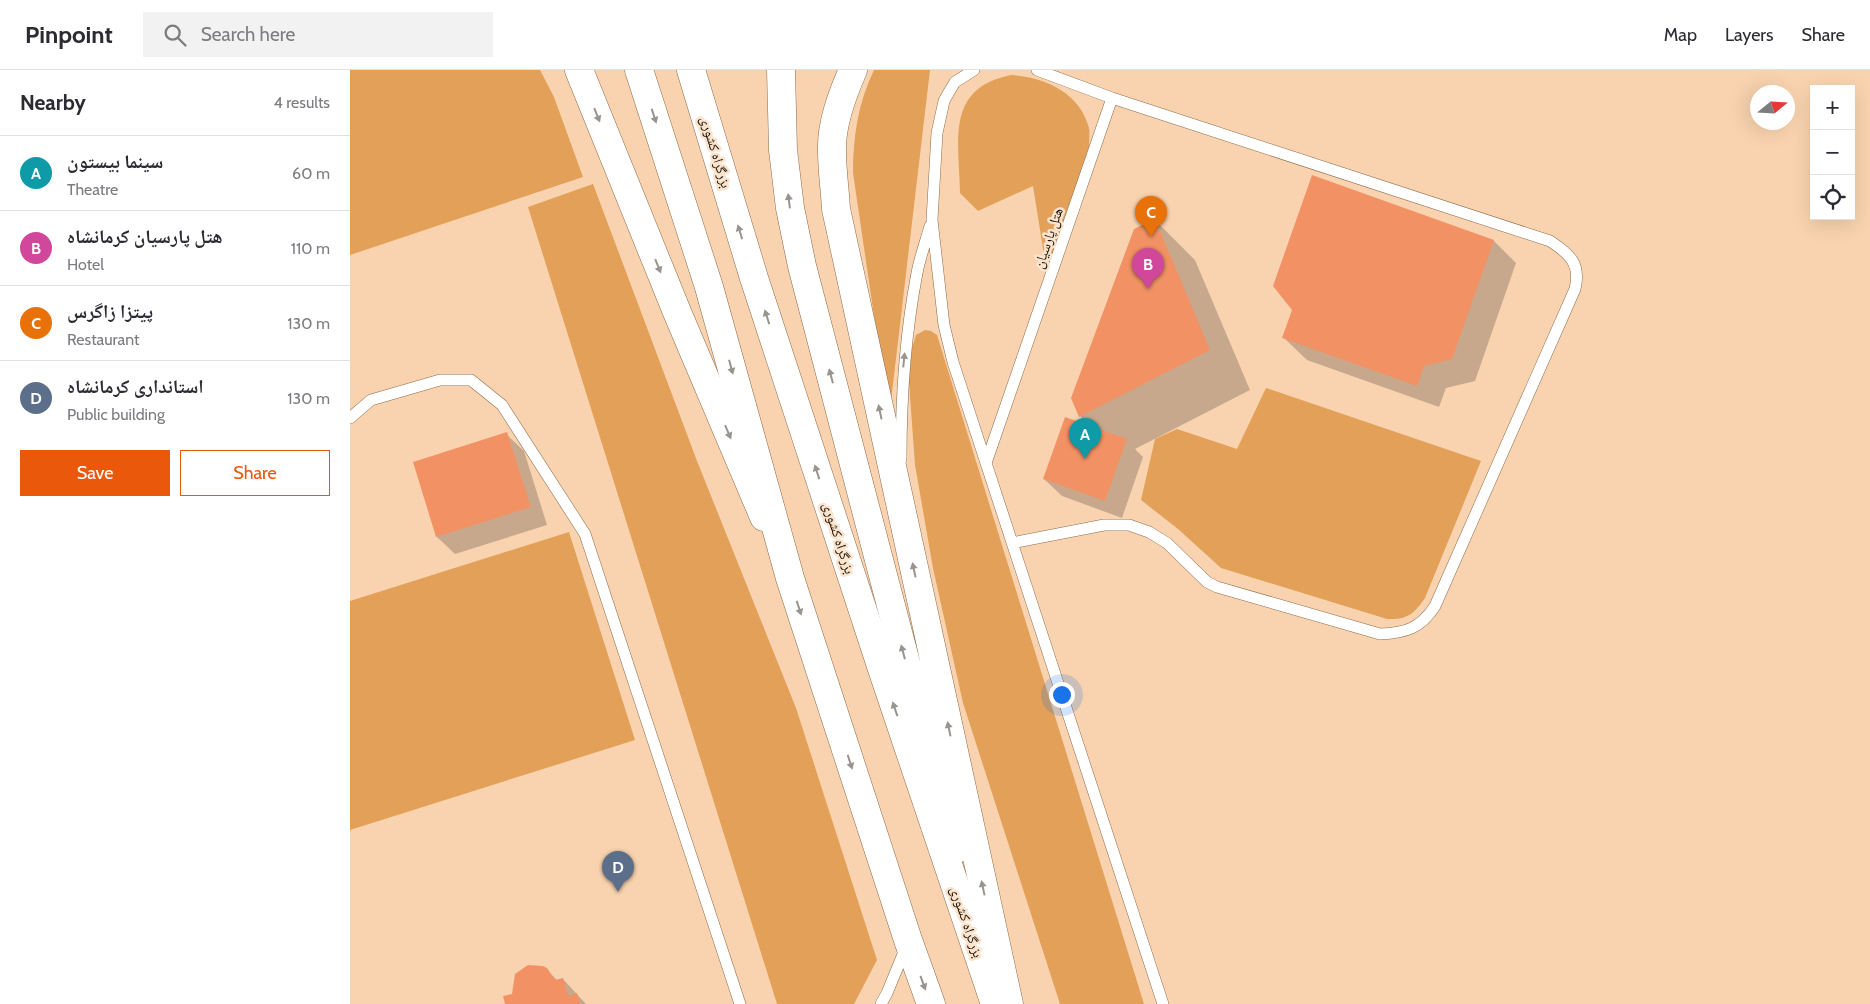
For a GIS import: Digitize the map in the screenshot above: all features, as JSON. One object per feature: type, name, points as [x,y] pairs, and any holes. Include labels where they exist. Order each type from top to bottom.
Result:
[{"type":"main road","points":[[579,70],[676,312],[790,578]]},
{"type":"main road","points":[[639,70],[709,287],[790,578],[908,940],[931,1004]]},
{"type":"main road","name":"بزرگراه کشوری","points":[[691,70],[754,278],[878,660],[995,1004]]},
{"type":"main road","points":[[781,70],[784,150],[790,208],[802,266],[995,1004]]},
{"type":"main road","points":[[854,70],[839,107],[834,131],[832,150],[836,209],[1009,1004]]},
{"type":"lane","points":[[974,70],[955,82],[944,101],[937,133],[932,220],[944,325],[953,362],[1163,1004]]},
{"type":"lane","points":[[1012,543],[1104,525],[1129,525],[1149,532],[1167,543],[1207,582],[1217,587],[1380,634],[1406,630],[1419,624],[1428,617],[1435,606],[1578,278],[1571,257],[1550,241],[1112,98],[1038,70]]},
{"type":"lane","name":"هتل پارسیان","points":[[986,464],[1112,98]]},
{"type":"lane","points":[[902,513],[902,378],[907,328],[917,271],[932,220]]},
{"type":"lane","points":[[350,418],[371,400],[440,380],[471,380],[502,405],[585,534],[740,1004]]},
{"type":"lane","points":[[881,1004],[888,993],[908,940]]},
{"type":"shaded area","points":[[350,70],[540,70],[554,97],[583,177],[350,255]]},
{"type":"shaded area","points":[[874,70],[930,70],[889,418],[853,173],[857,120]]},
{"type":"shaded area","points":[[1011,75],[1036,79],[1059,89],[1078,105],[1089,128],[1089,147],[1053,254],[1044,255],[1033,186],[978,211],[960,193],[958,136],[960,119],[966,104],[975,92],[990,82]]},
{"type":"shaded area","points":[[593,184],[697,461],[796,708],[877,960],[854,1004],[777,1004],[528,207]]},
{"type":"shaded area","points":[[925,330],[937,335],[1144,1004],[1060,1004],[963,703],[933,568],[915,465],[909,382],[912,348],[916,335]]},
{"type":"shaded area","points":[[1266,388],[1481,461],[1425,598],[1409,615],[1387,619],[1221,568],[1178,529],[1141,500],[1155,439],[1177,429],[1237,449]]},
{"type":"shaded area","points":[[569,532],[635,740],[350,830],[350,601]]},
{"type":"building","points":[[1312,175],[1494,240],[1452,359],[1424,366],[1417,386],[1282,338],[1292,310],[1273,286]]},
{"type":"building","points":[[1155,219],[1210,350],[1079,417],[1071,398],[1134,229]]},
{"type":"building","points":[[1065,417],[1127,439],[1105,501],[1043,479]]},
{"type":"building","points":[[507,432],[531,507],[436,537],[413,462]]},
{"type":"building","points":[[528,965],[547,968],[555,980],[563,978],[568,996],[577,993],[580,1004],[505,1004],[503,996],[512,994],[515,974]]},
{"type":"place","name":"پیتزا زاگرس","points":[[1151,237]]},
{"type":"place","name":"هتل پارسیان کرمانشاه","points":[[1148,289]]},
{"type":"place","name":"سینما بیستون","points":[[1085,459]]},
{"type":"place","name":"استانداری کرمانشاه","points":[[618,892]]}]
